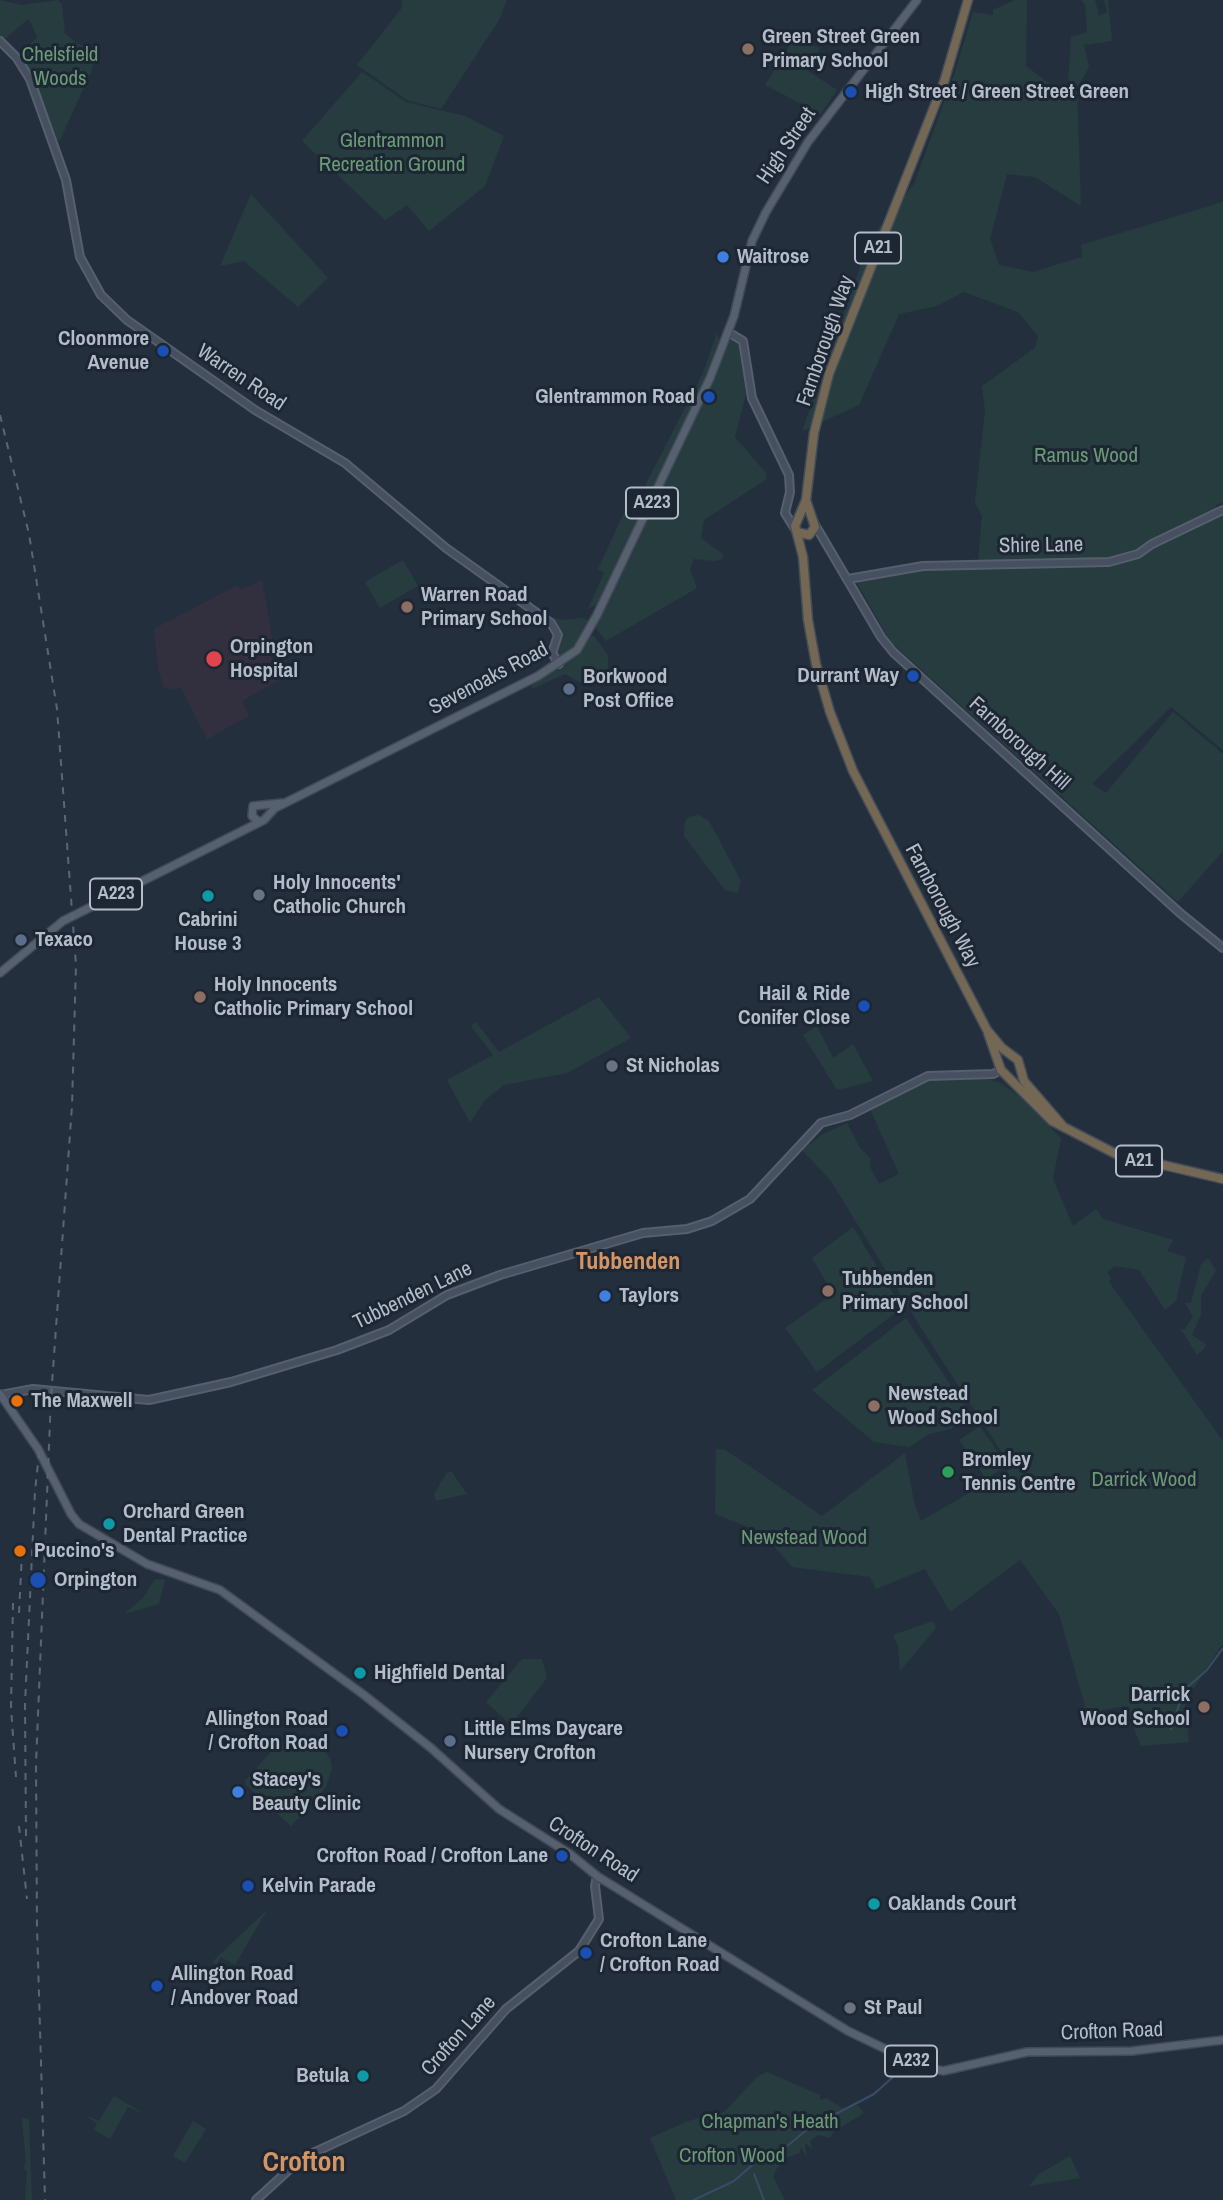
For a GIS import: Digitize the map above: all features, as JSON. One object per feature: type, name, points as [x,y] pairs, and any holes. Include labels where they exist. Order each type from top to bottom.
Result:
[{"type":"highway","name":"Farnborough Way","points":[[968,0],[948,70],[829,374],[811,445],[806,500],[797,525],[814,651],[843,748],[987,1030],[1003,1070],[1040,1111],[1091,1143],[1125,1157],[1223,1179]]},
{"type":"highway","name":"Farnborough Way","points":[[803,556],[813,521],[806,500]]},
{"type":"highway","points":[[797,525],[813,521]]},
{"type":"highway","points":[[797,525],[811,534]]},
{"type":"highway","name":"Farnborough Way","points":[[987,1030],[1018,1060],[1019,1069],[1032,1091],[1062,1125]]},
{"type":"highway","points":[[1010,1055],[1003,1070],[1019,1069]]},
{"type":"main road","name":"High Street","points":[[728,332],[752,241],[773,198],[819,128],[917,0]]},
{"type":"main road","name":"Sevenoaks Road","points":[[267,815],[272,810],[559,664],[580,646],[694,414],[728,332]]},
{"type":"main road","name":"Sevenoaks Road","points":[[261,804],[290,802]]},
{"type":"main road","name":"A223","points":[[241,829],[253,806],[261,804]]},
{"type":"main road","points":[[261,804],[267,810],[267,815]]},
{"type":"main road","points":[[251,814],[258,821]]},
{"type":"main road","name":"A223","points":[[0,973],[56,925],[267,815]]},
{"type":"main road","name":"Crofton Road","points":[[0,1395],[38,1449],[71,1514],[79,1524],[141,1561],[203,1582],[228,1595],[374,1702],[499,1809],[570,1854],[597,1876],[821,2017],[935,2070],[955,2069],[1027,2052],[1121,2051],[1223,2040]]},
{"type":"street","name":"Warren Road","points":[[0,41],[17,58],[30,79],[66,180],[80,257],[101,295],[127,320],[255,410],[345,463],[444,547],[551,623],[558,635],[552,653],[559,664]]},
{"type":"street","points":[[728,332],[743,341],[752,398],[789,475],[791,487],[787,517],[797,525]]},
{"type":"street","name":"Shire Lane","points":[[848,579],[923,566],[1109,562],[1138,554],[1152,544],[1223,510]]},
{"type":"street","name":"Farnborough Hill","points":[[813,521],[881,637],[901,660],[1180,913],[1223,948]]},
{"type":"street","name":"Farnborough Hill","points":[[811,534],[823,539]]},
{"type":"street","name":"Tubbenden Lane","points":[[0,1395],[33,1389],[149,1400],[231,1382],[337,1350],[389,1329],[447,1296],[499,1275],[643,1233],[677,1231],[712,1221],[746,1203],[821,1123],[850,1115],[928,1076],[993,1074],[1003,1070]]},
{"type":"street","name":"Crofton Lane","points":[[256,2200],[302,2158],[404,2111],[436,2090],[506,2009],[579,1951],[599,1919],[595,1886],[597,1876]]},
{"type":"shaded area","name":"Orpington Hospital","points":[[262,580],[272,639],[267,643],[267,650],[283,678],[242,701],[249,716],[207,739],[181,688],[164,689],[158,668],[154,629],[236,586],[241,589]]},
{"type":"green space","name":"Chelsfield Woods","points":[[0,0],[21,5],[58,0],[62,5],[65,33],[76,43],[96,51],[91,72],[60,140],[55,141],[33,78],[18,55],[37,38],[33,27],[28,19],[5,39],[0,36]]},
{"type":"green space","name":"Glentrammon Recreation Ground","points":[[402,0],[507,0],[499,20],[441,109],[407,100],[357,65],[401,9]]},
{"type":"green space","name":"Ramus Wood","points":[[1015,0],[1027,0],[1026,66],[1061,92],[1068,85],[1071,37],[1087,32],[1085,5],[1081,0],[1095,0],[1099,16],[1107,12],[1104,0],[1108,0],[1112,41],[1084,45],[1089,67],[1077,88],[1081,206],[1035,177],[1007,174],[990,239],[999,265],[1033,272],[1082,257],[1081,245],[1223,202],[1223,503],[1216,505],[1217,510],[1137,553],[1109,560],[978,562],[982,516],[975,503],[985,411],[982,386],[1035,348],[1038,336],[1018,312],[964,292],[937,306],[899,314],[859,405],[802,431],[870,239],[914,184],[954,75],[973,12],[993,15],[993,10]]},
{"type":"green space","points":[[794,39],[820,48],[808,71],[837,90],[821,114],[765,85]]},
{"type":"green space","name":"Glentrammon Recreation Ground","points":[[362,72],[406,102],[465,116],[504,136],[485,186],[429,231],[407,205],[385,220],[302,141]]},
{"type":"green space","points":[[251,194],[328,278],[298,307],[244,261],[220,266]]},
{"type":"green space","points":[[717,333],[719,340],[705,377],[666,463],[597,604],[588,609],[604,573],[598,569],[627,506],[634,507],[702,375]]},
{"type":"green space","points":[[735,339],[740,347],[746,394],[735,437],[766,473],[767,479],[704,520],[701,538],[723,554],[723,558],[716,561],[694,559],[690,569],[697,588],[606,641],[594,626],[730,340]]},
{"type":"green space","points":[[1223,514],[1223,750],[1171,707],[1092,784],[1106,793],[1173,712],[1223,754],[1223,851],[1178,902],[891,642],[855,580],[923,569],[1110,563]]},
{"type":"green space","points":[[403,560],[418,586],[380,608],[365,582]]},
{"type":"green space","points":[[548,616],[562,620],[584,618],[590,622],[576,646],[560,659],[556,650],[560,632]]},
{"type":"green space","points":[[590,636],[594,636],[608,655],[608,669],[600,682],[587,686],[565,674],[532,689],[532,685],[573,658]]},
{"type":"green space","points":[[699,815],[709,821],[741,881],[738,893],[725,890],[684,836],[685,821],[689,817]]},
{"type":"green space","points":[[599,997],[631,1038],[567,1073],[504,1085],[485,1100],[470,1123],[447,1080],[493,1055],[471,1026],[476,1022],[499,1052]]},
{"type":"green space","points":[[817,1026],[833,1058],[853,1044],[873,1081],[837,1090],[803,1035]]},
{"type":"green space","points":[[983,1077],[1000,1083],[1019,1096],[1061,1138],[1053,1179],[1073,1226],[1096,1209],[1103,1219],[1173,1240],[1167,1251],[1186,1257],[1176,1301],[1165,1310],[1139,1270],[1115,1266],[1107,1272],[1111,1278],[1109,1282],[1223,1441],[1223,1643],[1185,1702],[1189,1742],[1141,1746],[1125,1706],[1087,1713],[1059,1614],[1020,1560],[950,1612],[925,1569],[876,1589],[870,1577],[792,1567],[763,1533],[715,1514],[716,1449],[725,1450],[822,1516],[905,1453],[914,1502],[921,1521],[1012,1468],[923,1331],[831,1181],[802,1150],[823,1134],[847,1123],[860,1148],[871,1159],[870,1167],[879,1184],[899,1174],[870,1109],[912,1084],[935,1078]]},
{"type":"green space","points":[[853,1227],[902,1308],[817,1372],[785,1328],[833,1294],[812,1258]]},
{"type":"green space","points":[[1208,1258],[1216,1270],[1201,1296],[1201,1314],[1192,1335],[1206,1344],[1197,1355],[1180,1328],[1184,1330],[1193,1317],[1185,1303],[1191,1303],[1201,1264]]},
{"type":"green space","points":[[906,1318],[970,1414],[951,1429],[929,1434],[909,1447],[874,1442],[812,1390]]},
{"type":"green space","points":[[980,1426],[1007,1466],[986,1479],[959,1440]]},
{"type":"green space","points":[[451,1471],[467,1494],[436,1501],[434,1494],[446,1474]]},
{"type":"green space","points":[[155,1579],[165,1580],[159,1604],[124,1614],[143,1598]]},
{"type":"green space","points":[[933,1621],[936,1628],[900,1671],[898,1646],[893,1635]]},
{"type":"green space","points":[[522,1659],[542,1659],[547,1678],[513,1722],[508,1722],[486,1702]]},
{"type":"green space","points":[[290,1738],[309,1738],[317,1742],[330,1758],[332,1768],[326,1787],[291,1826],[246,1785],[245,1781],[280,1742]]},
{"type":"green space","points":[[267,1910],[235,1965],[221,1957],[216,1965],[212,1962]]},
{"type":"green space","name":"Crofton Wood","points":[[767,2072],[820,2095],[820,2100],[826,2098],[842,2108],[858,2105],[864,2113],[833,2132],[830,2138],[818,2135],[810,2141],[812,2149],[805,2143],[807,2157],[801,2148],[799,2153],[788,2157],[776,2170],[773,2177],[785,2200],[676,2200],[650,2138],[688,2121],[724,2112],[758,2076]]},
{"type":"green space","points":[[114,2096],[145,2114],[128,2107],[110,2139],[94,2130],[97,2123],[84,2115],[99,2121]]},
{"type":"green space","points":[[27,2118],[32,2200],[25,2200],[27,2172],[23,2168],[26,2162],[22,2119]]},
{"type":"green space","points":[[193,2121],[206,2129],[185,2163],[173,2156]]},
{"type":"green space","points":[[1070,2156],[1080,2178],[1029,2186],[1039,2174]]},
{"type":"waterway","points":[[1171,1729],[1184,1690],[1207,1670],[1223,1648]]},
{"type":"waterway","points":[[694,2200],[734,2181],[757,2161],[769,2161],[809,2128],[874,2094],[903,2068]]},
{"type":"waterway","points":[[754,2174],[764,2200]]},
{"type":"railway","points":[[0,415],[29,534],[57,709],[76,965],[72,1106],[51,1397],[36,1764],[37,1926],[45,2200]]},
{"type":"railway","points":[[26,1836],[25,1704],[35,1491],[40,1445]]},
{"type":"railway","points":[[19,1613],[22,1553]]},
{"type":"railway","points":[[13,1603],[11,1708],[16,1777]]},
{"type":"railway","points":[[19,1826],[27,1899]]},
{"type":"place","name":"Green Street Green Primary School","points":[[748,49]]},
{"type":"place","name":"High Street / Green Street Green","points":[[851,92]]},
{"type":"place","name":"Waitrose","points":[[723,257]]},
{"type":"place","name":"Cloonmore Avenue","points":[[163,351]]},
{"type":"place","name":"Glentrammon Road","points":[[709,397]]},
{"type":"place","name":"Warren Road Primary School","points":[[407,607]]},
{"type":"place","name":"Orpington Hospital","points":[[214,659]]},
{"type":"place","name":"Durrant Way","points":[[913,676]]},
{"type":"place","name":"Borkwood Post Office","points":[[569,689]]},
{"type":"place","name":"Holy Innocents' Catholic Church","points":[[259,895]]},
{"type":"place","name":"Cabrini House 3","points":[[208,896]]},
{"type":"place","name":"Texaco","points":[[21,940]]},
{"type":"place","name":"Holy Innocents Catholic Primary School","points":[[200,997]]},
{"type":"place","name":"Hail & Ride Conifer Close","points":[[864,1006]]},
{"type":"place","name":"St Nicholas","points":[[612,1066]]},
{"type":"place","name":"Tubbenden Primary School","points":[[828,1291]]},
{"type":"place","name":"Taylors","points":[[605,1296]]},
{"type":"place","name":"The Maxwell","points":[[17,1401]]},
{"type":"place","name":"Newstead Wood School","points":[[874,1406]]},
{"type":"place","name":"Bromley Tennis Centre","points":[[948,1472]]},
{"type":"place","name":"Orchard Green Dental Practice","points":[[109,1524]]},
{"type":"place","name":"Puccino's","points":[[20,1551]]},
{"type":"place","name":"Orpington","points":[[38,1580]]},
{"type":"place","name":"Highfield Dental","points":[[360,1673]]},
{"type":"place","name":"Darrick Wood School","points":[[1204,1707]]},
{"type":"place","name":"Allington Road / Crofton Road","points":[[342,1731]]},
{"type":"place","name":"Little Elms Daycare Nursery Crofton","points":[[450,1741]]},
{"type":"place","name":"Stacey's Beauty Clinic","points":[[238,1792]]},
{"type":"place","name":"Crofton Road / Crofton Lane","points":[[562,1856]]},
{"type":"place","name":"Kelvin Parade","points":[[248,1886]]},
{"type":"place","name":"Oaklands Court","points":[[874,1904]]},
{"type":"place","name":"Crofton Lane / Crofton Road","points":[[586,1953]]},
{"type":"place","name":"Allington Road / Andover Road","points":[[157,1986]]},
{"type":"place","name":"St Paul","points":[[850,2008]]},
{"type":"place","name":"Betula","points":[[363,2076]]},
{"type":"district","name":"Tubbenden","points":[[628,1263]]},
{"type":"district","name":"Crofton","points":[[304,2163]]},
{"type":"park label","name":"Darrick Wood","points":[[1144,1480]]},
{"type":"park label","name":"Newstead Wood","points":[[804,1538]]},
{"type":"park label","name":"Chapman's Heath","points":[[770,2122]]}]
